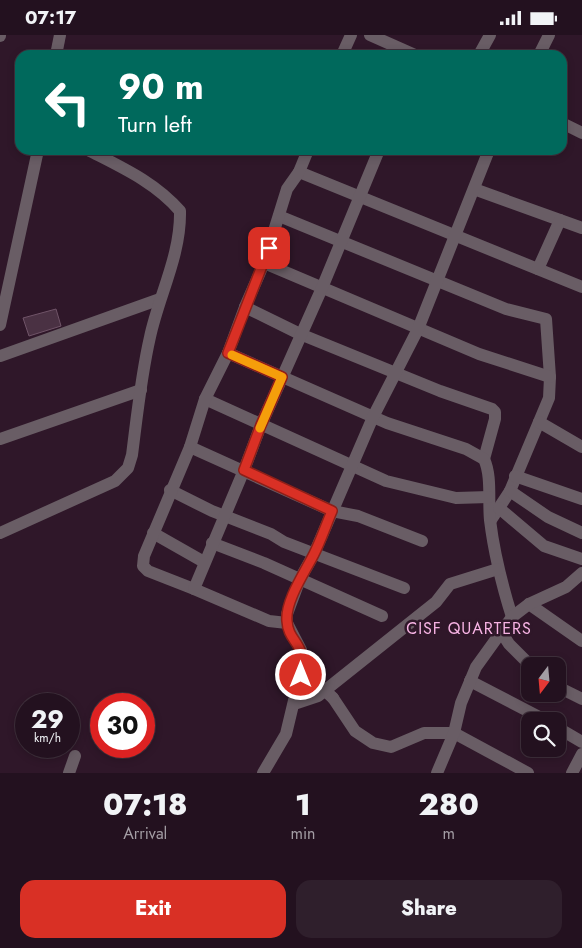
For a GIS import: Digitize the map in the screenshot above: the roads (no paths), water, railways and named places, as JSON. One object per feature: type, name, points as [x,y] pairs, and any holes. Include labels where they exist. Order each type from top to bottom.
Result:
[{"type":"street","points":[[57,50],[60,35]]},
{"type":"street","points":[[344,50],[351,35]]},
{"type":"street","points":[[370,35],[404,50]]},
{"type":"street","points":[[482,50],[490,35]]},
{"type":"street","points":[[541,50],[548,35]]},
{"type":"street","points":[[567,126],[582,133]]},
{"type":"street","points":[[0,325],[5,280],[37,155]]},
{"type":"street","points":[[0,533],[115,481],[128,468],[132,455],[150,338],[160,299],[178,245],[180,211],[169,198],[150,183],[97,155]]},
{"type":"street","points":[[286,623],[269,621],[148,571],[143,566],[144,556],[170,490],[190,447],[205,399],[228,353],[244,307],[264,263],[288,189],[299,173],[306,155]]},
{"type":"street","points":[[194,589],[261,425],[322,288],[377,155]]},
{"type":"street","points":[[263,773],[286,733],[301,675],[303,657],[286,623],[287,614],[300,579],[314,554],[373,417],[418,329],[436,279],[488,155]]},
{"type":"street","points":[[299,173],[582,287]]},
{"type":"street","points":[[474,189],[582,228]]},
{"type":"street","points":[[279,216],[375,257],[436,279],[506,309],[546,319],[550,377],[548,398],[510,491],[490,520]]},
{"type":"street","points":[[538,269],[560,220]]},
{"type":"street","points":[[264,263],[479,354],[550,377]]},
{"type":"street","points":[[0,356],[160,299]]},
{"type":"street","points":[[244,307],[300,334],[482,405],[495,413],[484,459],[487,472],[490,520],[498,569],[512,617]]},
{"type":"street","points":[[228,353],[373,417],[466,449],[484,459]]},
{"type":"street","points":[[0,439],[141,390]]},
{"type":"street","points":[[205,399],[386,481],[443,496],[456,498],[488,497]]},
{"type":"street","points":[[539,422],[582,447]]},
{"type":"street","points":[[190,447],[332,511],[358,516],[422,541]]},
{"type":"street","points":[[515,476],[582,499]]},
{"type":"street","points":[[170,490],[224,516],[314,554],[404,588]]},
{"type":"street","points":[[510,491],[541,513],[582,533]]},
{"type":"street","points":[[499,508],[544,546],[582,559]]},
{"type":"street","points":[[154,533],[204,562]]},
{"type":"street","points":[[212,543],[300,579],[382,616]]},
{"type":"street","points":[[293,710],[318,696],[436,602],[450,584],[498,569]]},
{"type":"street","points":[[437,773],[454,733],[461,703],[476,667],[512,617],[529,604],[580,579]]},
{"type":"street","points":[[529,604],[582,641]]},
{"type":"street","points":[[502,633],[523,657]]},
{"type":"street","points":[[301,675],[318,684],[333,698],[355,731],[363,738],[383,747],[399,745],[424,733],[454,733],[528,773]]},
{"type":"street","points":[[470,681],[530,712]]},
{"type":"street","points":[[566,691],[582,699]]},
{"type":"street","points":[[566,733],[582,742]]},
{"type":"street","points":[[572,773],[582,755]]},
{"type":"street","points":[[70,773],[73,758]]},
{"type":"district","name":"CISF QUARTERS","points":[[469,628]]}]
